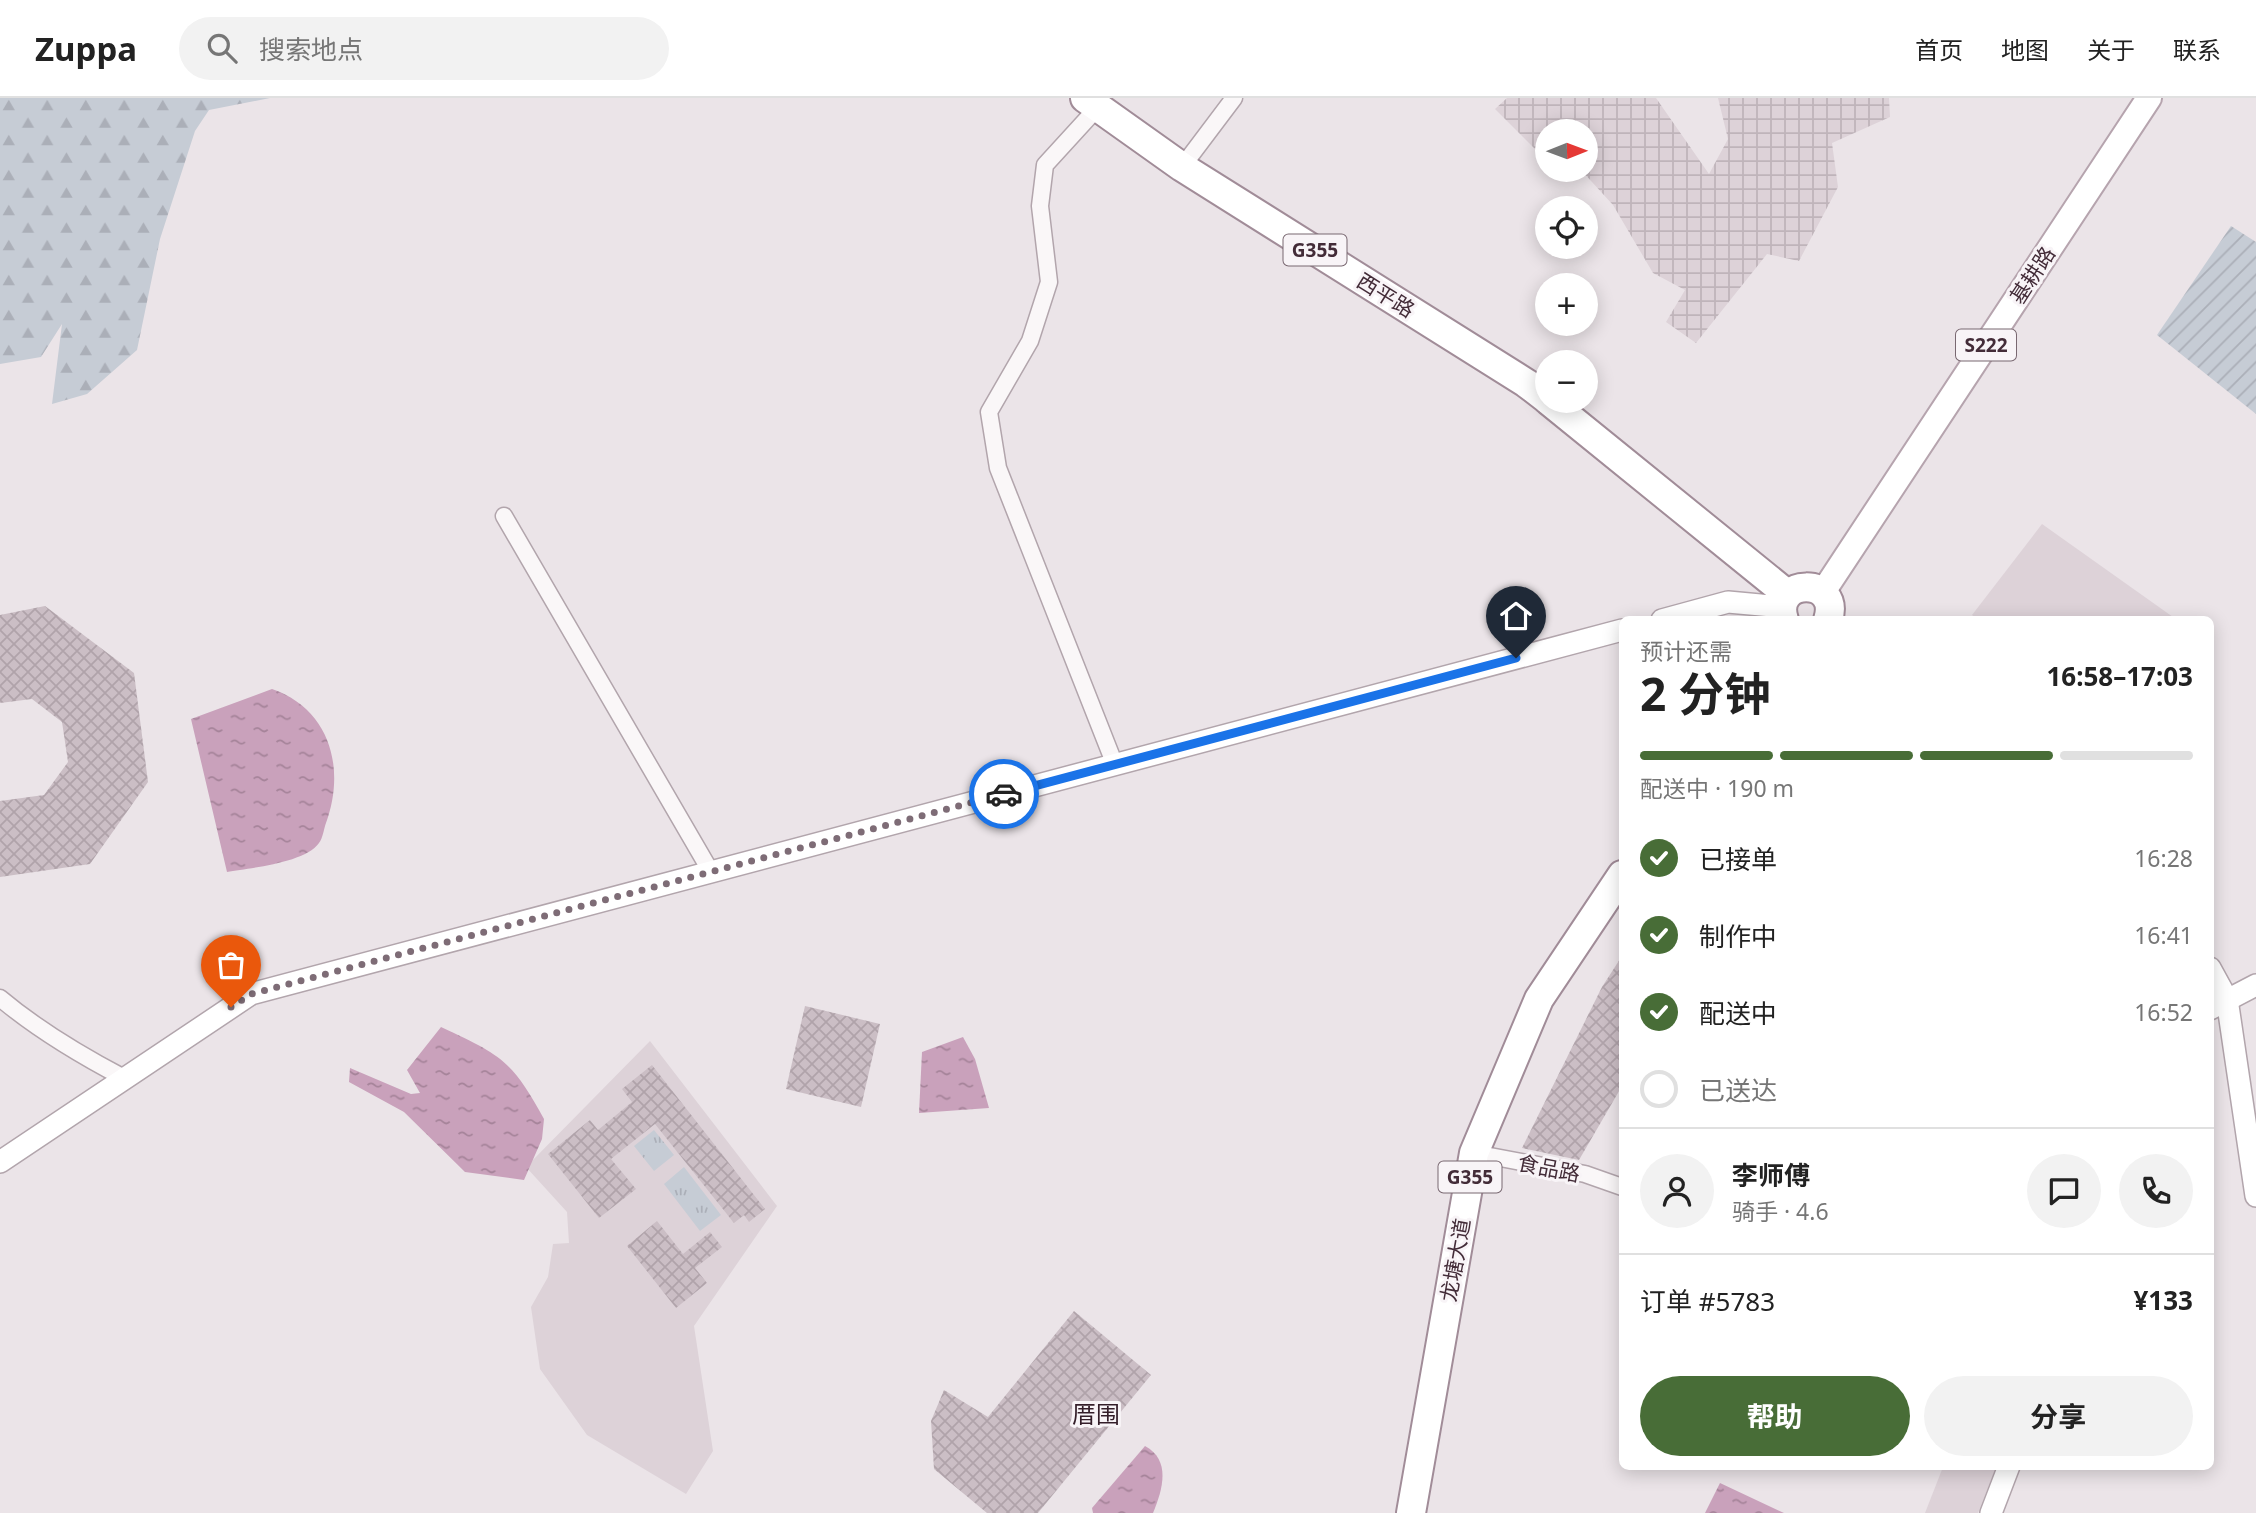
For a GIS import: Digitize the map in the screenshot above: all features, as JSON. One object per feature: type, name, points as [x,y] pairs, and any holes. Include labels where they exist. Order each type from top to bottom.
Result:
[{"type":"highway","name":"西平路","points":[[1091,103],[1182,167],[1535,390]]},
{"type":"highway","name":"西平路","points":[[1563,413],[1784,607]]},
{"type":"highway","points":[[1784,607],[1793,589],[1809,585],[1823,592],[1830,604],[1828,616]]},
{"type":"highway","name":"龙塘大道","points":[[1411,1513],[1479,1154],[1539,999],[1619,879]]},
{"type":"highway","name":"龙塘大道","points":[[1422,1513],[1479,1154],[1546,1003],[1619,894]]},
{"type":"main road","name":"基耕路","points":[[1823,592],[2149,98]]},
{"type":"street","points":[[1182,167],[1234,98]]},
{"type":"street","points":[[1091,103],[1045,165],[1040,205],[1049,282],[1030,341],[989,412],[998,468],[1115,765]]},
{"type":"street","points":[[504,516],[711,872]]},
{"type":"street","points":[[1677,616],[1728,602],[1784,607]]},
{"type":"street","points":[[0,1162],[251,994],[1619,631]]},
{"type":"street","points":[[2214,984],[2256,1196]]},
{"type":"street","points":[[2219,1004],[2256,985]]},
{"type":"street","points":[[0,998],[24,1019],[77,1053],[124,1078]]},
{"type":"street","name":"食品路","points":[[1479,1154],[1585,1174],[1619,1186]]},
{"type":"street","points":[[1991,1513],[2007,1470]]},
{"type":"shaded area","points":[[1507,98],[1656,98],[1709,174],[1728,139],[1718,98],[1889,98],[1890,117],[1832,143],[1838,187],[1799,261],[1767,254],[1696,343],[1666,322],[1685,290],[1653,273],[1613,205],[1592,182],[1598,182],[1598,119],[1535,119],[1535,149],[1495,109]]},
{"type":"shaded area","points":[[2042,524],[2172,616],[1974,616]]},
{"type":"shaded area","points":[[650,1041],[777,1206],[694,1326],[713,1451],[686,1494],[587,1435],[540,1369],[531,1307],[548,1277],[553,1244],[569,1243],[567,1212],[526,1167]]},
{"type":"shaded area","points":[[1942,1470],[1995,1470],[1978,1513],[1925,1513]]},
{"type":"green space","points":[[0,98],[270,98],[209,110],[195,131],[160,239],[137,350],[87,394],[52,404],[62,324],[41,357],[0,364]]},
{"type":"green space","points":[[2231,226],[2256,242],[2256,414],[2157,335]]},
{"type":"green space","points":[[654,1130],[674,1155],[654,1171],[634,1146]]},
{"type":"green space","points":[[684,1167],[721,1215],[700,1231],[664,1184]]},
{"type":"water","points":[[272,689],[292,698],[308,711],[320,726],[333,762],[332,802],[322,838],[312,850],[276,864],[227,872],[191,719]]},
{"type":"water","points":[[441,1027],[503,1061],[523,1084],[544,1119],[542,1139],[524,1180],[465,1172],[404,1112],[349,1082],[350,1068],[411,1094],[420,1093],[407,1070]]},
{"type":"water","points":[[963,1037],[975,1059],[989,1108],[919,1113],[922,1052]]},
{"type":"water","points":[[1145,1446],[1159,1459],[1162,1467],[1162,1485],[1153,1513],[1093,1513],[1092,1508]]},
{"type":"water","points":[[1720,1483],[1784,1513],[1705,1513]]},
{"type":"building","points":[[45,606],[134,673],[148,782],[90,864],[0,877],[0,801],[44,795],[68,762],[62,722],[32,699],[0,703],[0,615]]},
{"type":"building","points":[[1619,961],[1619,1091],[1579,1160],[1522,1148],[1602,987]]},
{"type":"building","points":[[805,1006],[880,1024],[861,1107],[786,1089]]},
{"type":"building","points":[[652,1065],[765,1209],[749,1222],[744,1215],[734,1223],[655,1124],[611,1159],[636,1189],[599,1218],[548,1154],[590,1120],[598,1130],[632,1102],[622,1089]]},
{"type":"building","points":[[657,1221],[683,1254],[710,1232],[722,1247],[695,1268],[707,1283],[676,1308],[627,1246]]},
{"type":"building","points":[[1074,1311],[1151,1375],[1038,1513],[987,1513],[934,1469],[931,1421],[944,1390],[988,1417]]},
{"type":"way so far","points":[[231,1007],[251,994],[1004,794]]},
{"type":"district","name":"厝围","points":[[1096,1413]]},
{"type":"route","points":[[1004,794],[1516,658]]}]
